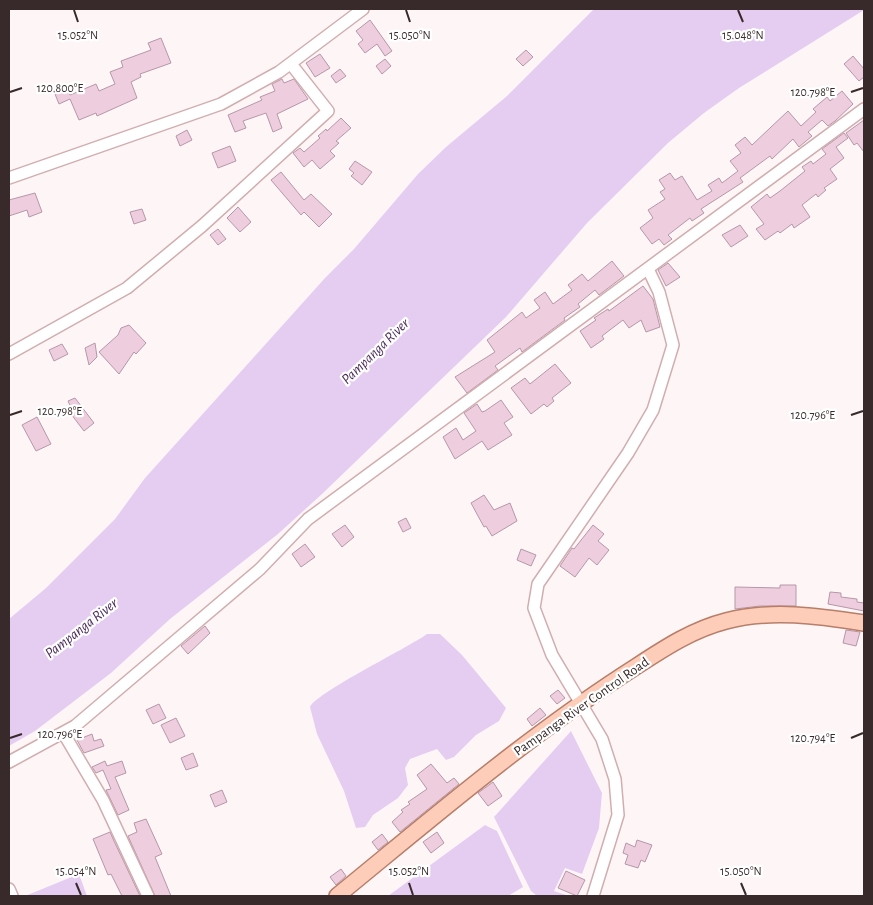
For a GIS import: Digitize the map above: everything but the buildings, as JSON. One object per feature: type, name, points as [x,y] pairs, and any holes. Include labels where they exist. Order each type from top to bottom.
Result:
[{"type":"main road","name":"Pampanga River Control Road","points":[[337,896],[486,773],[581,702],[689,633],[727,620],[784,613],[864,623]]},
{"type":"street","points":[[9,178],[221,104],[291,64],[363,9]]},
{"type":"street","points":[[9,354],[127,288],[202,226],[328,111],[291,64]]},
{"type":"street","points":[[9,762],[64,734],[260,569],[308,520],[864,109]]},
{"type":"street","points":[[593,896],[618,815],[615,779],[602,739],[552,655],[534,608],[538,584],[628,453],[653,410],[667,369],[673,345],[659,292],[648,269]]},
{"type":"street","points":[[64,734],[104,800],[148,896]]},
{"type":"street","points":[[9,889],[12,896]]},
{"type":"water","name":"Pampanga River","points":[[594,9],[864,10],[739,88],[704,113],[668,143],[587,223],[506,317],[322,494],[278,534],[170,619],[111,673],[35,731],[9,746],[9,619],[46,588],[115,519],[145,478],[325,278],[354,249],[418,174],[446,147],[507,96]]},
{"type":"water","points":[[427,634],[440,634],[462,655],[506,708],[499,721],[476,735],[454,757],[446,760],[437,749],[410,759],[405,768],[408,785],[398,798],[373,815],[365,827],[356,828],[344,791],[317,734],[310,707],[328,691]]},
{"type":"water","points":[[571,731],[602,793],[599,828],[582,874],[565,868],[554,891],[569,896],[537,896],[531,891],[494,817]]},
{"type":"water","points":[[485,825],[497,831],[523,887],[508,896],[388,896]]},
{"type":"water","points":[[79,874],[87,896],[25,896]]}]
